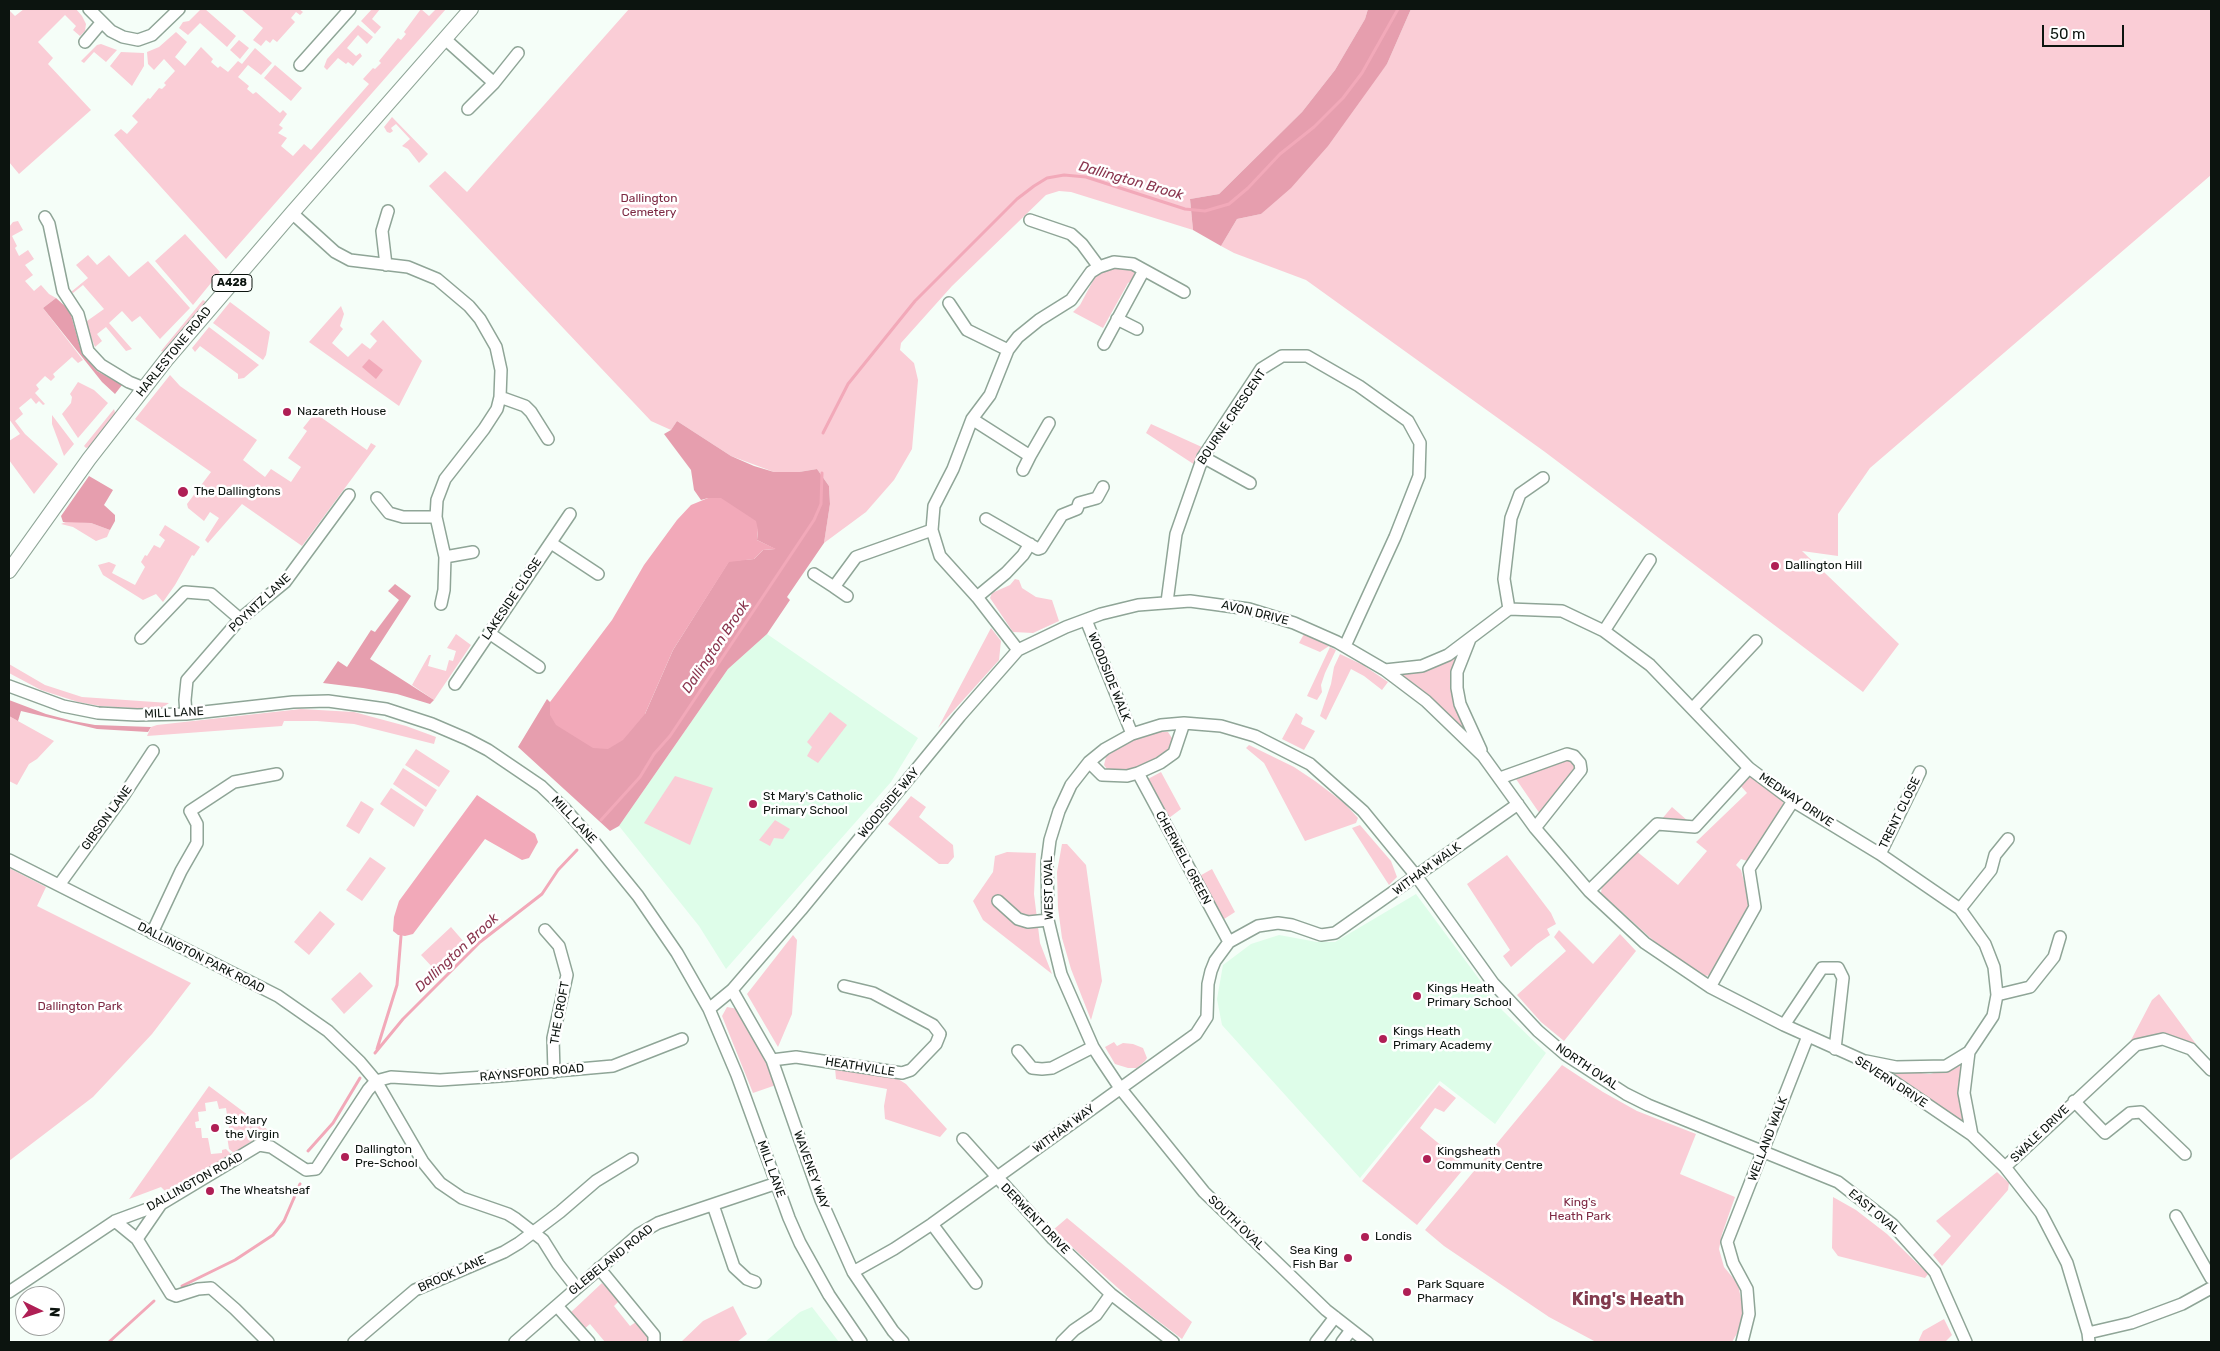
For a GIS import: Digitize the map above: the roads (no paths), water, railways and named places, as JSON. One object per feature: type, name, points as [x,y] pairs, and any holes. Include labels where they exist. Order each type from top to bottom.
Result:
[{"type":"main road","name":"HARLESTONE ROAD","points":[[9,570],[89,459],[144,388],[292,213],[471,9]]},
{"type":"street","points":[[89,9],[101,23],[123,37],[138,40],[152,35],[179,9]]},
{"type":"street","points":[[300,66],[350,9]]},
{"type":"street","points":[[85,42],[101,23]]},
{"type":"street","points":[[446,39],[494,83]]},
{"type":"street","points":[[468,109],[494,83],[518,53]]},
{"type":"street","points":[[386,265],[382,231],[388,211]]},
{"type":"street","points":[[292,213],[335,252],[350,260],[422,271],[437,278],[469,306],[480,319],[496,347],[501,370],[500,396],[496,409],[484,429],[445,479],[437,500],[436,516],[445,557],[444,590],[440,604]]},
{"type":"street","points":[[45,217],[49,224],[63,290],[78,314],[88,351],[101,365],[127,381],[144,388]]},
{"type":"street","points":[[1030,220],[1071,234],[1082,244],[1098,266]]},
{"type":"street","points":[[1018,650],[977,597],[940,556],[932,530],[934,506],[953,469],[972,419],[990,395],[1008,350],[1018,336],[1071,300],[1090,272],[1098,266],[1114,262],[1133,264],[1184,292]]},
{"type":"street","points":[[1104,344],[1144,270]]},
{"type":"street","points":[[949,303],[967,330],[1008,350]]},
{"type":"street","points":[[1118,319],[1136,329]]},
{"type":"street","name":"BOURNE CRESCENT","points":[[1167,602],[1176,534],[1204,457],[1261,369],[1282,356],[1307,356],[1359,386],[1408,420],[1420,442],[1419,476],[1395,537],[1345,646]]},
{"type":"street","points":[[500,396],[524,406],[531,412],[548,439]]},
{"type":"street","points":[[972,419],[1030,456]]},
{"type":"street","points":[[1023,470],[1049,423]]},
{"type":"street","points":[[1204,457],[1250,483]]},
{"type":"street","points":[[1385,670],[1422,666],[1448,655],[1509,609],[1504,579],[1511,518],[1520,494],[1543,478]]},
{"type":"street","points":[[986,519],[1041,548],[1062,515],[1077,509],[1079,503],[1097,498],[1103,487]]},
{"type":"street","name":"POYNTZ LANE","points":[[186,714],[187,680],[240,619],[285,582],[349,495]]},
{"type":"street","points":[[378,498],[389,513],[410,518],[436,516]]},
{"type":"street","name":"LAKESIDE CLOSE","points":[[455,684],[570,514]]},
{"type":"street","points":[[834,587],[856,557],[932,530]]},
{"type":"street","points":[[551,543],[598,574]]},
{"type":"street","points":[[977,597],[1034,546]]},
{"type":"street","points":[[445,557],[473,552]]},
{"type":"street","points":[[1604,631],[1650,560]]},
{"type":"street","points":[[814,574],[847,596]]},
{"type":"street","points":[[141,638],[184,592],[210,594],[240,619]]},
{"type":"street","name":"AVON DRIVE","points":[[1086,620],[1101,614],[1138,605],[1167,602],[1212,602],[1249,609],[1294,623],[1345,646],[1385,670],[1426,701],[1484,756],[1535,828],[1589,891]]},
{"type":"street","name":"MEDWAY DRIVE","points":[[1509,609],[1562,611],[1604,631],[1650,665],[1749,768],[1793,801],[1880,854],[1960,909],[1985,944],[1994,967],[1997,995],[1992,1016],[1969,1052],[1964,1093],[1972,1136]]},
{"type":"street","name":"WOODSIDE WAY","points":[[709,1009],[732,990],[802,910],[960,716],[1018,650],[1066,627],[1086,620]]},
{"type":"street","name":"WOODSIDE WALK","points":[[1086,620],[1132,734]]},
{"type":"street","points":[[489,633],[539,667]]},
{"type":"street","name":"AVON DRIVE","points":[[1470,639],[1457,672],[1457,688],[1460,704],[1484,756]]},
{"type":"street","points":[[1693,708],[1756,641]]},
{"type":"street","name":"MILL LANE","points":[[10,685],[32,697],[98,713],[137,715],[186,714],[293,702],[336,702],[386,709],[414,717],[459,735],[488,750],[541,786],[564,808],[638,896],[677,953],[709,1009],[737,1075],[789,1218],[811,1264],[829,1295],[861,1342]]},
{"type":"street","points":[[1089,762],[1102,775],[1127,776],[1138,773],[1160,763],[1174,753],[1184,724]]},
{"type":"street","name":"WEST OVAL","points":[[1120,1088],[1093,1047],[1061,974],[1048,920],[1047,863],[1050,840],[1059,810],[1071,785],[1089,762],[1105,749],[1132,734],[1161,725],[1221,726],[1255,736],[1310,764],[1363,811],[1417,876]]},
{"type":"street","name":"GIBSON LANE","points":[[58,885],[124,796],[153,750]]},
{"type":"street","points":[[1500,778],[1566,754],[1574,756],[1580,763],[1581,770],[1535,828]]},
{"type":"street","points":[[1589,891],[1656,824],[1695,827],[1749,768]]},
{"type":"street","name":"TRENT CLOSE","points":[[1880,854],[1920,772]]},
{"type":"street","name":"CHERWELL GREEN","points":[[1138,773],[1229,942]]},
{"type":"street","points":[[152,934],[181,871],[197,844],[197,824],[190,811],[234,782],[277,774]]},
{"type":"street","points":[[1710,987],[1755,907],[1749,869],[1793,801]]},
{"type":"street","name":"WITHAM WALK","points":[[1229,942],[1258,926],[1278,923],[1292,925],[1321,935],[1335,933],[1518,804]]},
{"type":"street","points":[[1960,909],[1992,870],[1995,855],[2008,839]]},
{"type":"street","name":"DALLINGTON PARK ROAD","points":[[9,860],[152,934],[278,996],[328,1031],[360,1062],[376,1081]]},
{"type":"street","name":"NORTH OVAL","points":[[1417,876],[1493,983],[1538,1031],[1559,1050],[1626,1094],[1648,1105],[1764,1151]]},
{"type":"street","name":"SEVERN DRIVE","points":[[1589,891],[1646,943],[1710,987],[1784,1025],[1862,1060],[1972,1136],[2006,1167],[2041,1213],[2067,1264],[2088,1338]]},
{"type":"street","points":[[998,901],[1018,919],[1028,922],[1048,920]]},
{"type":"street","name":"THE CROFT","points":[[545,930],[559,946],[568,974],[553,1038],[554,1072]]},
{"type":"street","points":[[1997,995],[2030,986],[2054,956],[2060,937]]},
{"type":"street","name":"WITHAM WAY","points":[[853,1272],[932,1224],[997,1179],[1196,1034],[1207,1017],[1208,984],[1211,972],[1215,961],[1229,942]]},
{"type":"street","points":[[1784,1025],[1822,968],[1838,968],[1843,978],[1835,1049]]},
{"type":"street","name":"HEATHVILLE","points":[[772,1060],[796,1057],[902,1074],[911,1070],[936,1044],[940,1034],[933,1025],[873,993],[844,986]]},
{"type":"street","name":"WAVENEY WAY","points":[[732,990],[772,1060],[821,1200],[853,1272],[892,1331],[903,1342]]},
{"type":"street","name":"WELLAND WALK","points":[[1742,1342],[1750,1314],[1747,1289],[1733,1262],[1727,1242],[1808,1036]]},
{"type":"street","name":"RAYNSFORD ROAD","points":[[376,1081],[391,1078],[440,1080],[613,1066],[682,1039]]},
{"type":"street","name":"SWALE DRIVE","points":[[2006,1167],[2074,1101],[2136,1045],[2163,1040],[2191,1049],[2211,1070]]},
{"type":"street","points":[[1018,1051],[1032,1068],[1042,1070],[1052,1068],[1093,1047]]},
{"type":"street","name":"MEDWAY DRIVE","points":[[1862,1060],[1896,1067],[1946,1066],[1969,1052]]},
{"type":"street","points":[[376,1081],[423,1162],[440,1184],[473,1203],[508,1214],[543,1240],[558,1264],[576,1287]]},
{"type":"street","name":"DALLINGTON ROAD","points":[[9,1292],[115,1222],[161,1204],[260,1145],[271,1147],[306,1170],[316,1169],[376,1081]]},
{"type":"street","name":"SOUTH OVAL","points":[[1120,1088],[1204,1192],[1335,1318],[1367,1342]]},
{"type":"street","name":"SWALE DRIVE","points":[[2074,1101],[2105,1133],[2130,1113],[2142,1112],[2185,1154]]},
{"type":"street","name":"DERWENT DRIVE","points":[[962,1139],[1053,1240],[1111,1294],[1173,1342]]},
{"type":"street","name":"EAST OVAL","points":[[1764,1151],[1838,1182],[1892,1224],[1935,1272],[1962,1341]]},
{"type":"street","name":"BROOK LANE","points":[[354,1342],[415,1290],[504,1252],[560,1212],[596,1181],[632,1159]]},
{"type":"street","name":"GLEBELAND ROAD","points":[[515,1342],[639,1234],[658,1222],[777,1184]]},
{"type":"street","points":[[137,1239],[161,1204]]},
{"type":"street","points":[[713,1205],[734,1267],[748,1283]]},
{"type":"street","points":[[2176,1216],[2211,1278]]},
{"type":"street","points":[[115,1222],[137,1239],[171,1294],[176,1296],[198,1288],[211,1288],[268,1342]]},
{"type":"street","points":[[932,1224],[976,1283]]},
{"type":"street","points":[[599,1268],[654,1335],[654,1342]]},
{"type":"street","points":[[2088,1338],[2182,1304],[2211,1288]]},
{"type":"street","points":[[1062,1342],[1074,1330],[1096,1314],[1111,1294]]},
{"type":"street","points":[[556,1306],[588,1342]]},
{"type":"street","points":[[1316,1342],[1335,1318]]},
{"type":"street","points":[[1342,1342],[1351,1330]]},
{"type":"waterway","name":"Dallington Brook","points":[[823,433],[848,384],[915,301],[1017,199],[1034,186],[1047,178],[1064,175],[1086,177],[1185,209],[1205,211],[1229,204],[1248,188],[1280,154],[1314,127],[1343,98],[1362,73],[1398,9]]},
{"type":"waterway","name":"Dallington Brook","points":[[601,820],[640,777],[654,754],[670,736],[814,520],[821,504],[822,473]]},
{"type":"waterway","name":"Dallington Brook","points":[[375,1053],[403,1019],[480,942],[542,894],[558,870],[577,850]]},
{"type":"waterway","points":[[377,1049],[397,985],[401,936]]},
{"type":"waterway","name":"Dallington Brook","points":[[308,1151],[333,1123],[360,1078]]},
{"type":"waterway","name":"Dallington Brook","points":[[182,1286],[235,1260],[273,1235],[284,1221],[300,1184]]},
{"type":"waterway","name":"Dallington Brook","points":[[109,1342],[154,1301]]},
{"type":"place","name":"Nazareth House","points":[[287,412]]},
{"type":"place","name":"The Dallingtons","points":[[183,492]]},
{"type":"place","name":"Dallington Hill","points":[[1775,566]]},
{"type":"place","name":"St Mary's Catholic Primary School","points":[[753,804]]},
{"type":"place","name":"Kings Heath Primary School","points":[[1417,996]]},
{"type":"place","name":"Kings Heath Primary Academy","points":[[1383,1039]]},
{"type":"place","name":"St Mary the Virgin","points":[[215,1128]]},
{"type":"place","name":"Dallington Pre-School","points":[[345,1157]]},
{"type":"place","name":"Kingsheath Community Centre","points":[[1427,1159]]},
{"type":"place","name":"The Wheatsheaf","points":[[210,1191]]},
{"type":"place","name":"Londis","points":[[1365,1237]]},
{"type":"place","name":"Sea King Fish Bar","points":[[1348,1258]]},
{"type":"place","name":"Park Square Pharmacy","points":[[1407,1292]]},
{"type":"district","name":"King's Heath","points":[[1628,1300]]},
{"type":"park label","name":"Dallington Cemetery","points":[[649,206]]},
{"type":"park label","name":"Dallington Park","points":[[80,1007]]},
{"type":"park label","name":"King's Heath Park","points":[[1580,1210]]}]
